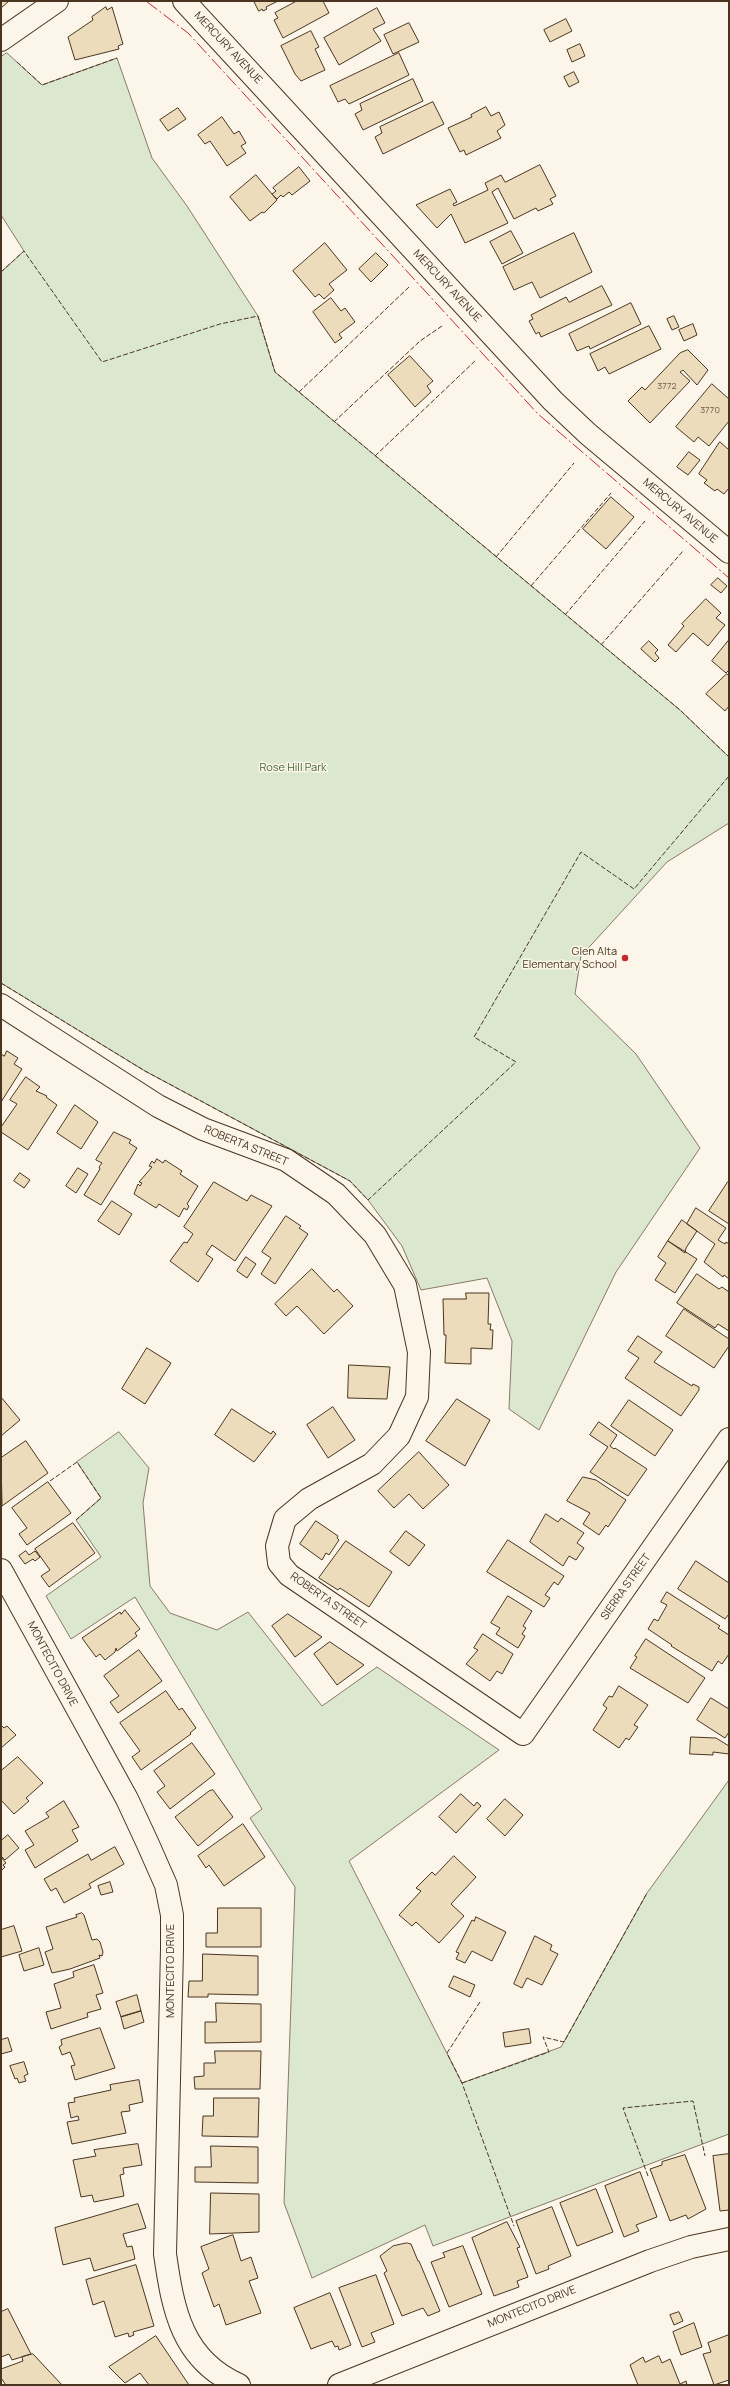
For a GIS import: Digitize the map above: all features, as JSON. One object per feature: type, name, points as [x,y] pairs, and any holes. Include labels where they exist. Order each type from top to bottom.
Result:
[{"type":"street","points":[[1,40],[57,1]]},
{"type":"street","name":"MERCURY AVENUE","points":[[184,1],[553,400],[588,434],[729,552]]},
{"type":"street","name":"ROBERTA STREET","points":[[1,1005],[158,1106],[203,1129],[286,1160],[336,1194],[375,1235],[404,1285],[419,1352],[417,1397],[399,1436],[372,1464],[309,1499],[285,1519],[277,1546],[279,1563],[289,1575],[523,1734]]},
{"type":"street","name":"SIERRA STREET","points":[[523,1734],[729,1439]]},
{"type":"street","name":"MONTECITO DRIVE","points":[[1,1570],[127,1799],[166,1885],[172,1914],[166,2254],[168,2274],[181,2330],[198,2357],[224,2378],[239,2385]]},
{"type":"street","name":"MONTECITO DRIVE","points":[[339,2385],[650,2261],[691,2247],[729,2239]]},
{"type":"green space","name":"Rose Hill Park","points":[[7,53],[42,85],[117,58],[152,158],[187,206],[258,316],[275,372],[680,710],[729,757],[729,823],[667,862],[581,956],[575,994],[636,1054],[700,1148],[616,1272],[539,1430],[509,1409],[512,1341],[487,1278],[421,1290],[402,1246],[368,1200],[350,1181],[145,1071],[1,983],[1,272],[24,251],[1,215],[1,57]]},
{"type":"green space","points":[[119,1432],[149,1468],[143,1503],[150,1586],[170,1613],[217,1630],[248,1612],[322,1706],[377,1667],[499,1750],[349,1861],[462,2083],[561,2047],[647,1893],[729,1780],[729,2134],[433,2246],[425,2225],[312,2278],[284,2203],[295,1887],[250,1818],[262,1809],[135,1597],[71,1639],[46,1596],[101,1557],[76,1520],[101,1498],[77,1462]]},
{"type":"building","points":[[1,1],[9,1],[1,8]]},
{"type":"building","points":[[254,1],[278,1],[266,7],[267,9],[263,11],[262,9],[259,11]]},
{"type":"building","points":[[297,1],[323,1],[329,13],[283,38],[274,20],[278,18],[275,13]]},
{"type":"building","points":[[106,7],[107,10],[112,7],[123,44],[118,46],[119,49],[75,60],[68,37],[93,20],[92,17]]},
{"type":"building","points":[[377,8],[385,23],[373,29],[381,41],[339,65],[324,38]]},
{"type":"building","points":[[566,19],[572,31],[550,42],[544,30]]},
{"type":"building","points":[[409,23],[419,42],[393,54],[384,35]]},
{"type":"building","points":[[311,31],[319,47],[315,49],[325,70],[301,81],[295,74],[281,46]]},
{"type":"building","points":[[580,44],[585,56],[572,62],[567,50]]},
{"type":"building","points":[[399,53],[409,75],[349,104],[345,99],[338,102],[330,86]]},
{"type":"building","points":[[574,72],[579,82],[569,87],[564,77]]},
{"type":"building","points":[[413,79],[423,101],[363,130],[355,114],[362,110],[360,104]]},
{"type":"building","points":[[433,102],[444,124],[383,154],[375,137],[382,133],[380,127]]},
{"type":"building","points":[[486,107],[491,116],[499,112],[505,125],[497,131],[501,138],[466,155],[464,150],[460,152],[448,128],[472,117],[471,115]]},
{"type":"building","points":[[178,108],[186,119],[168,131],[160,120]]},
{"type":"building","points":[[222,117],[234,134],[239,131],[246,143],[241,146],[246,153],[227,166],[210,141],[205,144],[198,135]]},
{"type":"building","points":[[540,165],[556,196],[550,199],[553,204],[538,211],[536,208],[514,219],[498,188],[492,192],[508,223],[465,243],[451,214],[437,228],[416,205],[450,189],[457,202],[453,204],[454,206],[488,190],[485,183],[501,175],[505,182]]},
{"type":"building","points":[[299,167],[310,181],[292,195],[289,192],[283,197],[281,195],[277,199],[272,194],[276,191],[273,188]]},
{"type":"building","points":[[256,175],[277,200],[264,213],[262,212],[250,221],[230,197]]},
{"type":"building","points":[[511,231],[523,253],[502,264],[490,242]]},
{"type":"building","points":[[574,233],[592,272],[540,298],[532,282],[514,290],[503,267]]},
{"type":"building","points":[[325,243],[347,270],[329,284],[334,290],[324,299],[319,294],[315,297],[293,271]]},
{"type":"building","points":[[376,253],[388,265],[371,282],[359,269]]},
{"type":"building","points":[[602,286],[612,305],[541,337],[539,332],[536,334],[529,321],[533,319],[531,315],[566,297],[569,302]]},
{"type":"building","points":[[331,298],[341,311],[345,308],[355,322],[339,334],[342,338],[335,343],[313,312]]},
{"type":"building","points":[[631,303],[641,324],[590,349],[589,346],[577,351],[569,334]]},
{"type":"building","points":[[674,316],[679,327],[672,330],[667,319]]},
{"type":"building","points":[[693,324],[697,335],[684,341],[679,330]]},
{"type":"building","points":[[649,326],[661,349],[609,374],[605,367],[598,371],[590,354]]},
{"type":"building","points":[[688,350],[708,370],[697,385],[683,370],[680,372],[690,381],[650,423],[628,401],[642,387],[645,390],[680,353]]},
{"type":"building","points":[[410,356],[433,381],[427,386],[431,392],[415,407],[388,375]]},
{"type":"building","points":[[712,384],[729,399],[729,421],[709,446],[698,437],[694,442],[676,427]]},
{"type":"building","points":[[720,442],[729,450],[729,488],[724,494],[717,489],[715,491],[704,483],[707,480],[699,474]]},
{"type":"building","points":[[689,452],[700,460],[688,475],[677,467]]},
{"type":"building","points":[[611,497],[634,517],[606,549],[583,529]]},
{"type":"building","points":[[718,578],[727,586],[721,593],[711,585]]},
{"type":"building","points":[[706,599],[721,613],[716,618],[725,625],[708,646],[693,633],[676,652],[668,645],[684,626],[682,624]]},
{"type":"building","points":[[729,640],[729,670],[726,673],[712,661]]},
{"type":"building","points":[[649,641],[658,650],[655,653],[659,658],[655,662],[641,649]]},
{"type":"building","points":[[727,674],[729,676],[729,706],[725,711],[706,694]]},
{"type":"building","points":[[7,1051],[18,1058],[14,1064],[22,1069],[1,1102],[1,1054],[4,1056]]},
{"type":"building","points":[[26,1077],[40,1087],[36,1091],[47,1096],[46,1097],[57,1105],[28,1150],[1,1132],[1,1127],[17,1104],[10,1100]]},
{"type":"building","points":[[75,1105],[98,1122],[81,1149],[57,1133]]},
{"type":"building","points":[[114,1132],[131,1140],[129,1143],[137,1148],[101,1205],[84,1195],[100,1169],[99,1167],[102,1163],[96,1160]]},
{"type":"building","points":[[157,1159],[163,1163],[165,1160],[182,1171],[180,1174],[198,1186],[187,1204],[189,1206],[187,1210],[184,1208],[179,1217],[159,1204],[156,1208],[134,1194],[138,1184],[140,1186],[142,1183],[139,1182],[152,1167],[149,1166],[152,1161],[154,1163]]},
{"type":"building","points":[[78,1168],[88,1174],[76,1193],[66,1186]]},
{"type":"building","points":[[20,1173],[30,1180],[24,1188],[14,1181]]},
{"type":"building","points":[[214,1182],[247,1201],[251,1195],[272,1206],[235,1261],[212,1245],[206,1254],[213,1259],[198,1282],[170,1261],[184,1242],[187,1243],[193,1234],[184,1227]]},
{"type":"building","points":[[728,1182],[729,1183],[729,1224],[709,1211]]},
{"type":"building","points":[[112,1201],[132,1214],[119,1235],[98,1221]]},
{"type":"building","points":[[696,1208],[726,1228],[718,1240],[725,1244],[726,1242],[729,1244],[729,1279],[724,1275],[723,1277],[704,1262],[715,1244],[687,1224]]},
{"type":"building","points":[[286,1216],[301,1226],[299,1228],[308,1234],[275,1284],[261,1274],[271,1258],[262,1252]]},
{"type":"building","points":[[682,1220],[697,1231],[686,1248],[685,1253],[668,1241]]},
{"type":"building","points":[[668,1241],[697,1259],[675,1293],[655,1280],[666,1263],[658,1257]]},
{"type":"building","points":[[246,1257],[256,1264],[247,1278],[237,1271]]},
{"type":"building","points":[[312,1269],[334,1292],[337,1289],[353,1306],[324,1334],[297,1306],[286,1316],[275,1304]]},
{"type":"building","points":[[697,1274],[719,1289],[722,1287],[729,1292],[729,1331],[718,1324],[715,1328],[677,1303]]},
{"type":"building","points":[[466,1293],[489,1293],[488,1324],[491,1324],[490,1330],[493,1330],[492,1349],[471,1348],[471,1364],[445,1363],[446,1335],[444,1335],[443,1299],[466,1299]]},
{"type":"building","points":[[684,1309],[729,1339],[729,1346],[714,1368],[666,1336]]},
{"type":"building","points":[[638,1336],[662,1352],[654,1362],[692,1386],[693,1384],[699,1387],[699,1390],[681,1416],[625,1378],[639,1358],[628,1351]]},
{"type":"building","points":[[147,1348],[171,1363],[145,1404],[122,1389]]},
{"type":"building","points":[[349,1365],[390,1367],[387,1399],[348,1398]]},
{"type":"building","points":[[1,1397],[20,1420],[1,1436]]},
{"type":"building","points":[[457,1399],[490,1420],[465,1466],[426,1441]]},
{"type":"building","points":[[629,1400],[673,1430],[655,1456],[611,1426]]},
{"type":"building","points":[[333,1407],[355,1440],[328,1458],[307,1425]]},
{"type":"building","points":[[232,1409],[271,1434],[273,1431],[276,1434],[254,1462],[215,1435]]},
{"type":"building","points":[[599,1422],[617,1435],[610,1446],[647,1469],[628,1496],[590,1472],[608,1447],[590,1435]]},
{"type":"building","points":[[26,1441],[48,1473],[2,1506],[1,1458]]},
{"type":"building","points":[[419,1452],[449,1485],[423,1509],[409,1494],[394,1508],[378,1491]]},
{"type":"building","points":[[583,1477],[596,1480],[626,1500],[608,1527],[606,1525],[599,1535],[583,1524],[590,1513],[567,1501]]},
{"type":"building","points":[[48,1482],[71,1513],[27,1545],[19,1534],[27,1528],[12,1508]]},
{"type":"building","points":[[546,1514],[558,1522],[561,1518],[584,1533],[577,1543],[584,1548],[576,1560],[569,1556],[563,1566],[530,1542]]},
{"type":"building","points":[[316,1521],[338,1536],[337,1538],[339,1540],[329,1555],[326,1553],[322,1560],[300,1544]]},
{"type":"building","points":[[73,1523],[95,1553],[49,1587],[41,1576],[50,1570],[35,1549]]},
{"type":"building","points":[[406,1531],[425,1545],[409,1566],[390,1552]]},
{"type":"building","points":[[508,1540],[564,1576],[558,1585],[554,1582],[545,1595],[550,1598],[544,1607],[487,1572]]},
{"type":"building","points":[[346,1541],[392,1572],[369,1607],[340,1588],[338,1590],[319,1578]]},
{"type":"building","points":[[26,1551],[29,1555],[35,1551],[40,1557],[35,1561],[33,1559],[25,1564],[19,1556]]},
{"type":"building","points":[[696,1561],[729,1583],[729,1614],[725,1619],[678,1589]]},
{"type":"building","points":[[667,1592],[720,1626],[718,1628],[729,1635],[729,1654],[722,1664],[718,1661],[712,1671],[671,1646],[672,1645],[648,1629],[654,1619],[658,1621],[667,1605],[661,1602]]},
{"type":"building","points":[[508,1596],[532,1611],[523,1626],[526,1628],[522,1634],[525,1636],[518,1648],[496,1634],[500,1628],[491,1623]]},
{"type":"building","points":[[125,1610],[140,1629],[135,1633],[137,1636],[117,1651],[116,1648],[115,1652],[105,1660],[100,1654],[96,1657],[82,1638]]},
{"type":"building","points":[[288,1614],[322,1637],[295,1657],[272,1626]]},
{"type":"building","points":[[483,1634],[513,1654],[502,1674],[497,1671],[490,1681],[466,1664],[478,1650],[474,1648]]},
{"type":"building","points":[[646,1639],[705,1678],[688,1703],[630,1668],[637,1657],[635,1656]]},
{"type":"building","points":[[330,1642],[364,1665],[337,1685],[314,1654]]},
{"type":"building","points":[[139,1650],[162,1681],[118,1713],[110,1702],[119,1696],[104,1676]]},
{"type":"building","points":[[619,1686],[648,1705],[634,1725],[638,1727],[629,1740],[626,1738],[619,1748],[593,1730],[607,1708],[603,1705],[609,1696],[612,1697]]},
{"type":"building","points":[[166,1691],[179,1710],[182,1708],[196,1728],[190,1733],[191,1734],[141,1770],[132,1757],[140,1751],[120,1723]]},
{"type":"building","points":[[711,1698],[729,1709],[729,1732],[725,1738],[697,1720]]},
{"type":"building","points":[[1,1725],[4,1728],[7,1726],[16,1735],[1,1748]]},
{"type":"building","points":[[691,1737],[716,1738],[729,1746],[729,1754],[713,1752],[713,1755],[690,1754]]},
{"type":"building","points":[[192,1743],[215,1774],[170,1809],[157,1792],[165,1786],[154,1771]]},
{"type":"building","points":[[18,1757],[43,1783],[26,1798],[29,1801],[14,1814],[1,1800],[1,1771]]},
{"type":"building","points":[[213,1790],[233,1817],[198,1846],[175,1817],[209,1791]]},
{"type":"building","points":[[461,1794],[474,1806],[477,1802],[481,1806],[456,1833],[439,1817]]},
{"type":"building","points":[[505,1799],[523,1815],[505,1836],[487,1819]]},
{"type":"building","points":[[64,1801],[79,1827],[72,1830],[78,1841],[35,1868],[25,1850],[34,1845],[25,1831],[49,1817],[46,1813]]},
{"type":"building","points":[[243,1824],[265,1857],[224,1886],[209,1865],[206,1868],[198,1856]]},
{"type":"building","points":[[8,1835],[19,1848],[5,1860],[1,1856],[1,1841]]},
{"type":"building","points":[[115,1847],[124,1864],[89,1884],[91,1888],[64,1903],[56,1888],[51,1891],[44,1879],[88,1854],[91,1860]]},
{"type":"building","points":[[454,1856],[476,1877],[451,1904],[464,1916],[439,1943],[416,1922],[412,1926],[399,1915],[421,1891],[416,1888],[432,1872],[435,1875]]},
{"type":"building","points":[[1,1857],[6,1863],[3,1865],[5,1867],[1,1871]]},
{"type":"building","points":[[110,1882],[113,1892],[101,1895],[98,1886]]},
{"type":"building","points":[[218,1908],[261,1908],[261,1947],[206,1947],[206,1933],[217,1933]]},
{"type":"building","points":[[82,1913],[92,1940],[97,1939],[100,1942],[103,1952],[102,1956],[99,1955],[100,1958],[70,1969],[52,1973],[45,1952],[53,1949],[46,1927],[77,1917],[76,1915]]},
{"type":"building","points":[[476,1917],[506,1932],[492,1961],[472,1951],[465,1963],[456,1959],[459,1953],[456,1952],[472,1920],[474,1921]]},
{"type":"building","points":[[14,1926],[22,1951],[1,1957],[1,1930]]},
{"type":"building","points":[[535,1936],[552,1945],[550,1950],[558,1954],[542,1985],[527,1978],[522,1988],[514,1984]]},
{"type":"building","points":[[39,1948],[44,1965],[24,1971],[19,1955]]},
{"type":"building","points":[[203,1954],[258,1956],[258,1995],[208,1994],[208,1997],[188,1997],[189,1981],[202,1981]]},
{"type":"building","points":[[94,1965],[103,1993],[96,1995],[101,2009],[87,2013],[88,2017],[51,2029],[46,2012],[61,2008],[54,1984],[74,1977],[73,1972]]},
{"type":"building","points":[[454,1976],[475,1985],[470,1997],[449,1987]]},
{"type":"building","points":[[137,1995],[141,2011],[121,2017],[116,2002]]},
{"type":"building","points":[[216,2003],[261,2004],[261,2042],[205,2043],[205,2022],[216,2022]]},
{"type":"building","points":[[141,2011],[144,2022],[124,2029],[121,2017]]},
{"type":"building","points":[[100,2028],[115,2068],[75,2080],[71,2066],[75,2065],[70,2052],[62,2055],[59,2047],[62,2045],[61,2040]]},
{"type":"building","points":[[529,2029],[531,2043],[505,2047],[503,2033]]},
{"type":"building","points":[[8,2038],[12,2051],[1,2054],[1,2040]]},
{"type":"building","points":[[215,2051],[261,2051],[260,2089],[195,2089],[194,2077],[204,2076],[204,2063],[215,2063]]},
{"type":"building","points":[[24,2062],[28,2074],[24,2076],[26,2081],[19,2083],[17,2078],[15,2079],[10,2066]]},
{"type":"building","points":[[139,2080],[143,2102],[129,2105],[130,2111],[121,2112],[126,2133],[72,2144],[67,2122],[79,2120],[78,2116],[71,2118],[68,2103],[75,2102],[74,2098],[111,2090],[110,2085]]},
{"type":"building","points":[[214,2098],[259,2098],[258,2137],[202,2136],[203,2116],[213,2116]]},
{"type":"building","points":[[138,2144],[142,2165],[123,2168],[124,2174],[120,2175],[124,2196],[94,2202],[92,2195],[81,2197],[73,2160],[96,2156],[94,2150]]},
{"type":"building","points":[[211,2146],[258,2147],[258,2183],[195,2182],[195,2167],[211,2167]]},
{"type":"building","points":[[729,2154],[729,2210],[720,2211],[713,2156]]},
{"type":"building","points":[[685,2155],[706,2209],[688,2219],[686,2215],[670,2221],[650,2169],[662,2165],[662,2162]]},
{"type":"building","points":[[640,2172],[657,2217],[636,2225],[639,2231],[624,2237],[605,2186]]},
{"type":"building","points":[[596,2189],[613,2232],[577,2246],[560,2203]]},
{"type":"building","points":[[211,2193],[259,2194],[259,2232],[210,2234]]},
{"type":"building","points":[[138,2204],[146,2228],[123,2234],[127,2247],[132,2246],[135,2259],[94,2271],[90,2258],[63,2265],[55,2228]]},
{"type":"building","points":[[552,2207],[571,2256],[548,2266],[549,2269],[536,2274],[516,2221]]},
{"type":"building","points":[[507,2222],[520,2247],[517,2248],[528,2277],[517,2281],[519,2287],[494,2296],[472,2238]]},
{"type":"building","points":[[233,2235],[241,2261],[251,2257],[258,2278],[249,2281],[261,2313],[226,2325],[219,2304],[214,2307],[202,2273],[209,2269],[201,2247]]},
{"type":"building","points":[[407,2243],[411,2244],[440,2311],[428,2316],[423,2308],[402,2316],[384,2273],[387,2271],[380,2256],[393,2246]]},
{"type":"building","points":[[463,2246],[482,2294],[449,2307],[431,2262],[445,2257],[443,2253]]},
{"type":"building","points":[[136,2265],[154,2326],[133,2332],[134,2335],[129,2337],[128,2333],[115,2337],[104,2301],[93,2305],[86,2280]]},
{"type":"building","points":[[376,2275],[394,2324],[371,2333],[375,2342],[362,2347],[339,2288]]},
{"type":"building","points":[[330,2293],[351,2345],[339,2350],[338,2346],[335,2347],[332,2341],[311,2349],[294,2308]]},
{"type":"building","points":[[8,2309],[31,2354],[12,2360],[9,2354],[1,2357],[1,2312]]},
{"type":"building","points":[[679,2312],[683,2321],[674,2325],[670,2315]]},
{"type":"building","points":[[694,2323],[702,2347],[681,2355],[673,2332]]},
{"type":"building","points":[[729,2335],[729,2380],[714,2385],[703,2354],[711,2352],[708,2343]]},
{"type":"building","points":[[156,2336],[189,2385],[149,2385],[140,2373],[125,2383],[109,2367]]},
{"type":"building","points":[[33,2354],[62,2385],[6,2385],[1,2378],[1,2369],[23,2361],[22,2357]]},
{"type":"building","points":[[659,2356],[662,2363],[670,2359],[680,2384],[686,2381],[687,2385],[638,2385],[630,2365],[643,2357],[645,2362]]},
{"type":"fence","points":[[17,62],[42,85],[117,58]]},
{"type":"fence","points":[[1,272],[24,251],[102,362],[220,324],[258,316],[275,372],[680,710],[729,757]]},
{"type":"fence","points":[[299,392],[409,287]]},
{"type":"fence","points":[[334,422],[420,341],[442,326]]},
{"type":"fence","points":[[375,456],[476,360]]},
{"type":"fence","points":[[496,557],[574,463]]},
{"type":"fence","points":[[531,586],[611,493]]},
{"type":"fence","points":[[565,615],[645,521]]},
{"type":"fence","points":[[601,645],[683,551]]},
{"type":"fence","points":[[1,983],[145,1071],[350,1181],[368,1200],[516,1062],[474,1037],[581,852],[634,889],[729,776]]},
{"type":"fence","points":[[50,1481],[77,1462],[101,1498],[76,1520]]},
{"type":"fence","points":[[462,2083],[549,2052],[543,2037],[564,2042],[647,1893]]},
{"type":"fence","points":[[480,2002],[447,2053],[462,2083],[514,2226]]},
{"type":"fence","points":[[648,2176],[623,2108],[693,2101],[705,2156]]},
{"type":"power","points":[[146,1],[188,33],[538,414],[729,578]]},
{"type":"place","name":"Glen Alta Elementary School","points":[[625,958]]}]
